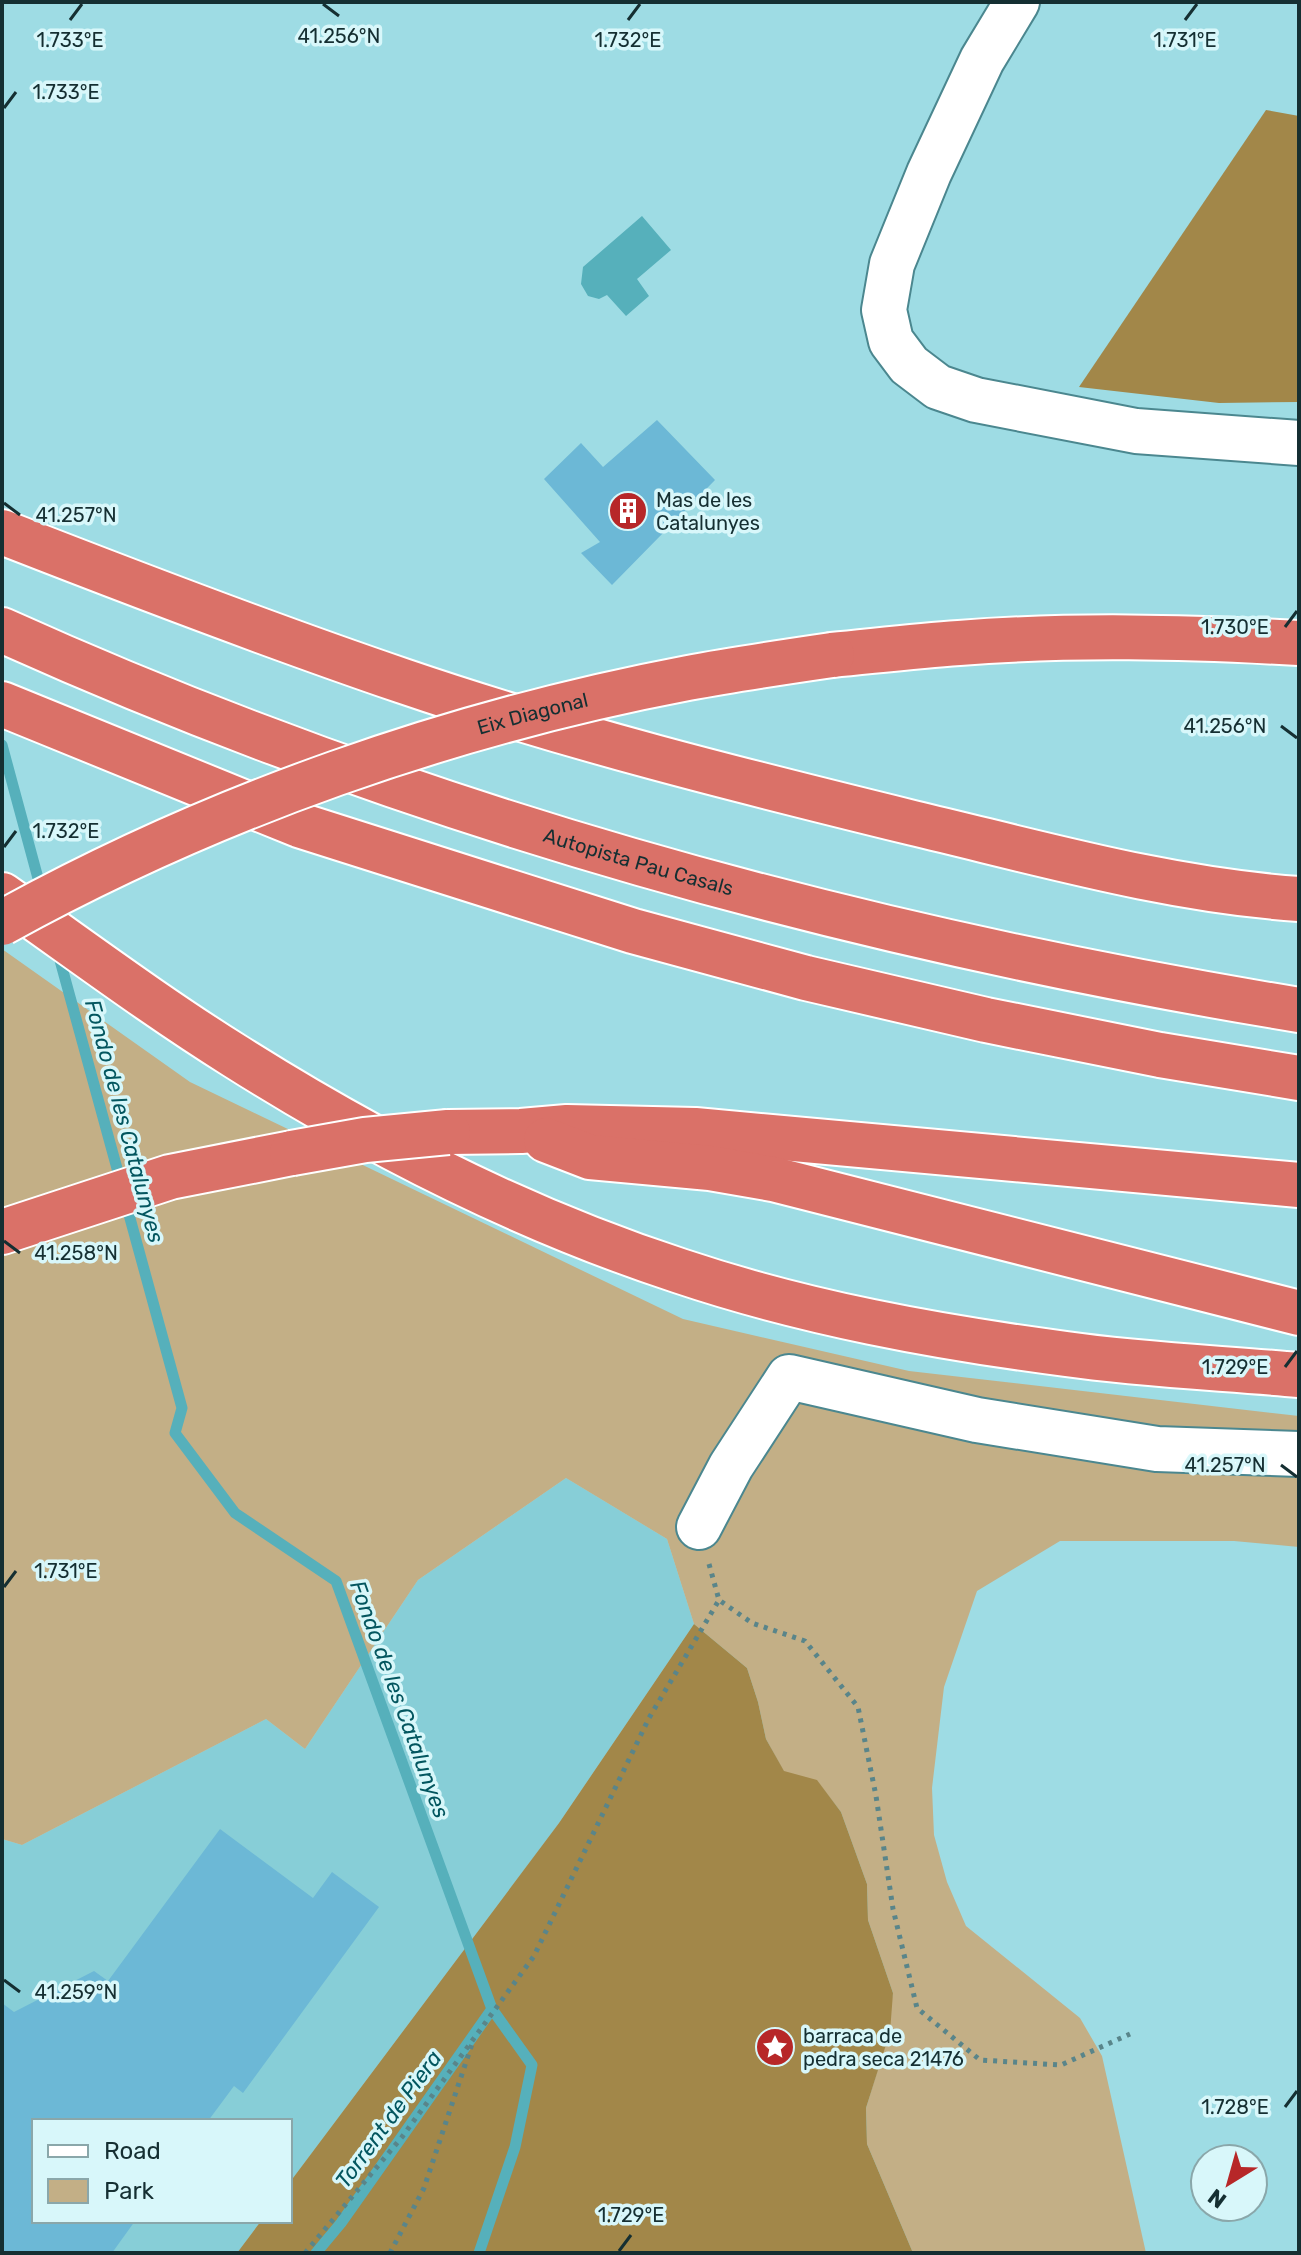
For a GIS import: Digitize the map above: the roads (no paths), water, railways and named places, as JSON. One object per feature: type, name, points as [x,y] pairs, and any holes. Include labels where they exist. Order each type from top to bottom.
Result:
[{"type":"highway","points":[[2,532],[405,682],[598,742],[753,784],[1116,872],[1299,899]]},
{"type":"highway","points":[[1099,637],[1299,616]]},
{"type":"highway","name":"Autopista Pau Casals","points":[[2,630],[322,762],[633,861],[807,909],[985,952],[1161,987],[1299,1010]]},
{"type":"highway","points":[[1099,637],[1299,643]]},
{"type":"highway","name":"Eix Diagonal","points":[[10,911],[63,891],[183,835],[307,786],[432,742],[559,707],[640,688],[832,655],[960,642],[1099,637]]},
{"type":"highway","points":[[8,707],[299,825],[633,931],[806,978],[986,1020],[1160,1055],[1299,1078]]},
{"type":"highway","points":[[753,784],[924,809],[1143,855],[1215,866],[1299,872]]},
{"type":"highway","points":[[10,911],[78,949],[235,1056],[338,1117],[463,1183],[546,1221],[680,1271],[806,1307],[935,1335],[1070,1355],[1299,1375]]},
{"type":"highway","points":[[2,1232],[125,1191],[232,1163],[365,1140],[448,1132],[567,1127],[710,1131],[1299,1185]]},
{"type":"highway","points":[[521,1131],[590,1157],[710,1168],[842,1195],[1299,1313]]},
{"type":"street","points":[[1017,2],[975,74],[929,173],[892,264],[884,310],[891,341],[909,365],[938,387],[976,400],[1136,431],[1299,443]]},
{"type":"street","points":[[699,1527],[731,1466],[789,1377],[977,1420],[1157,1449],[1299,1454]]},
{"type":"waterway","name":"Fondo de les Catalunyes","points":[[2,745],[42,893]]},
{"type":"waterway","name":"Fondo de les Catalunyes","points":[[58,953],[121,1183]]},
{"type":"waterway","name":"Fondo de les Catalunyes","points":[[125,1200],[182,1408],[175,1433],[235,1513],[336,1581],[492,2009],[532,2065],[515,2147],[479,2253]]},
{"type":"waterway","name":"Torrent de Piera","points":[[316,2253],[341,2223],[492,2009]]},
{"type":"place","name":"Mas de les Catalunyes","points":[[628,511]]},
{"type":"place","name":"barraca de pedra seca 21476","points":[[775,2047]]}]
